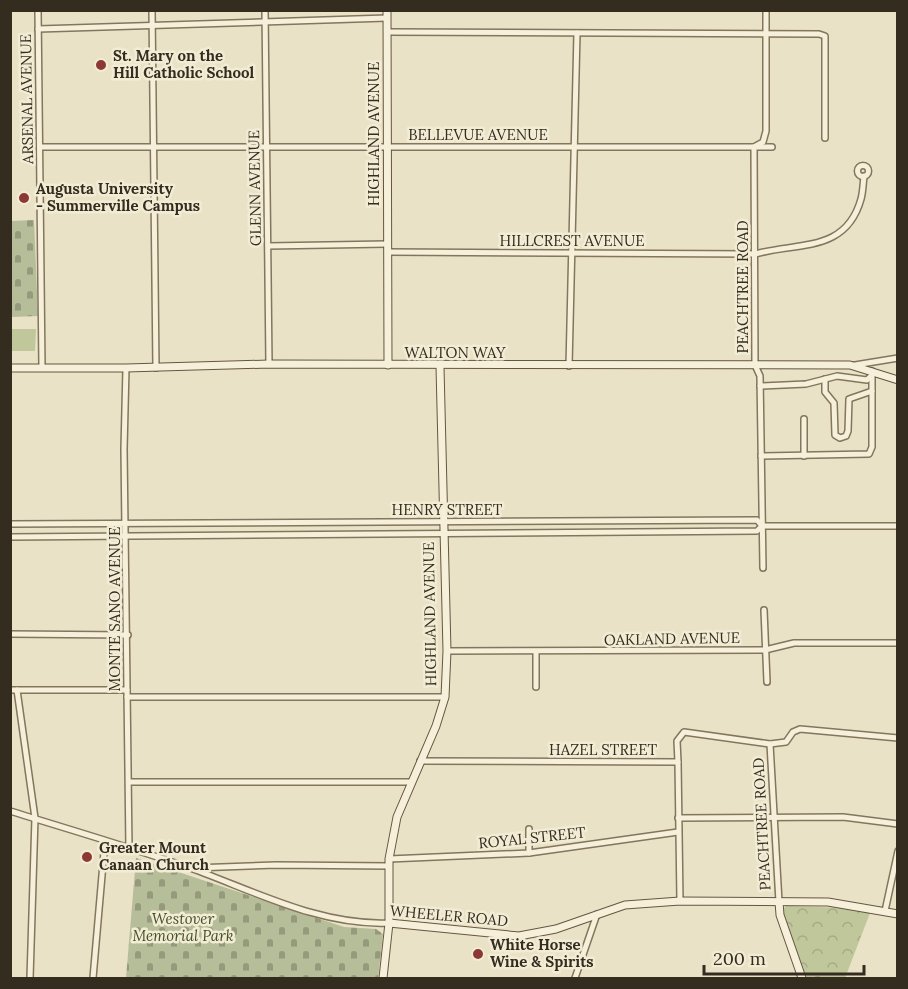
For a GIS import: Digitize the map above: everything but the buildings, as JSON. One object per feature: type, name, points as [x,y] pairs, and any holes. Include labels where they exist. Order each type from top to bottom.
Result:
[{"type":"main road","name":"HIGHLAND AVENUE","points":[[387,14],[388,366]]},
{"type":"main road","name":"WALTON WAY","points":[[10,368],[156,368],[269,364],[440,367],[850,365],[897,380]]},
{"type":"main road","name":"HIGHLAND AVENUE","points":[[383,978],[389,923],[389,862],[397,816],[436,726],[445,697],[447,651],[440,367]]},
{"type":"main road","name":"WHEELER ROAD","points":[[389,923],[519,936],[556,928],[625,905],[680,901],[828,902],[897,914]]},
{"type":"main road","points":[[779,902],[780,915],[802,978]]},
{"type":"street","name":"ARSENAL AVENUE","points":[[38,10],[42,368]]},
{"type":"street","points":[[152,10],[156,368]]},
{"type":"street","name":"GLENN AVENUE","points":[[266,10],[269,364]]},
{"type":"street","name":"PEACHTREE ROAD","points":[[763,568],[760,376],[755,365],[754,147],[763,142],[766,131],[766,10]]},
{"type":"street","points":[[38,29],[266,22],[387,14]]},
{"type":"street","points":[[387,32],[825,36],[825,138]]},
{"type":"street","points":[[569,366],[577,33]]},
{"type":"street","name":"BELLEVUE AVENUE","points":[[40,147],[772,147]]},
{"type":"street","name":"HILLCREST AVENUE","points":[[268,246],[572,253],[755,254],[835,238],[852,222],[858,210],[864,176]]},
{"type":"street","points":[[850,365],[897,358]]},
{"type":"street","name":"MONTE SANO AVENUE","points":[[126,368],[124,449],[127,536],[129,849]]},
{"type":"street","points":[[760,386],[806,384],[837,376],[867,380],[872,373]]},
{"type":"street","points":[[761,456],[869,454],[872,447],[872,373]]},
{"type":"street","points":[[825,379],[825,392],[834,403],[835,435],[840,438],[846,436],[848,431],[849,399],[872,391]]},
{"type":"street","points":[[804,419],[804,456]]},
{"type":"street","points":[[688,520],[688,531]]},
{"type":"street","name":"HENRY STREET","points":[[10,524],[757,520],[762,526]]},
{"type":"street","points":[[565,521],[565,532]]},
{"type":"street","points":[[205,523],[205,536]]},
{"type":"street","points":[[273,523],[273,535]]},
{"type":"street","points":[[330,523],[331,535]]},
{"type":"street","name":"HENRY STREET","points":[[10,537],[757,531],[762,526],[897,526]]},
{"type":"street","points":[[764,610],[767,682]]},
{"type":"street","points":[[10,634],[128,635]]},
{"type":"street","name":"OAKLAND AVENUE","points":[[447,651],[765,650],[794,644],[897,643]]},
{"type":"street","points":[[536,652],[536,687]]},
{"type":"street","points":[[30,978],[35,818],[14,690],[127,690]]},
{"type":"street","points":[[127,697],[445,697]]},
{"type":"street","points":[[770,744],[786,742],[793,732],[800,729],[897,738]]},
{"type":"street","name":"HAZEL STREET","points":[[420,761],[678,762],[677,741],[684,732],[770,744]]},
{"type":"street","name":"PEACHTREE ROAD","points":[[770,744],[779,902]]},
{"type":"street","points":[[678,762],[680,901]]},
{"type":"street","points":[[130,782],[410,782]]},
{"type":"street","name":"WHEELER ROAD","points":[[10,810],[190,868],[328,918],[360,924],[389,923]]},
{"type":"street","points":[[678,818],[773,815],[843,817],[897,824]]},
{"type":"street","points":[[529,853],[530,829]]},
{"type":"street","name":"ROYAL STREET","points":[[190,868],[389,862],[529,853],[678,832]]},
{"type":"street","points":[[93,978],[105,841]]},
{"type":"street","points":[[885,911],[897,851]]},
{"type":"street","points":[[575,978],[597,914]]},
{"type":"green space","points":[[34,220],[38,316],[12,317],[11,221]]},
{"type":"green space","points":[[10,329],[36,329],[35,351],[11,351]]},
{"type":"green space","name":"Westover Memorial Park","points":[[136,858],[344,927],[376,929],[383,934],[378,978],[126,978]]},
{"type":"green space","points":[[786,906],[846,908],[870,913],[845,978],[805,978],[784,916]]},
{"type":"place","name":"St. Mary on the Hill Catholic School","points":[[101,65]]},
{"type":"place","name":"Augusta University - Summerville Campus","points":[[24,198]]},
{"type":"place","name":"Greater Mount Canaan Church","points":[[87,857]]},
{"type":"place","name":"White Horse Wine & Spirits","points":[[478,954]]}]
